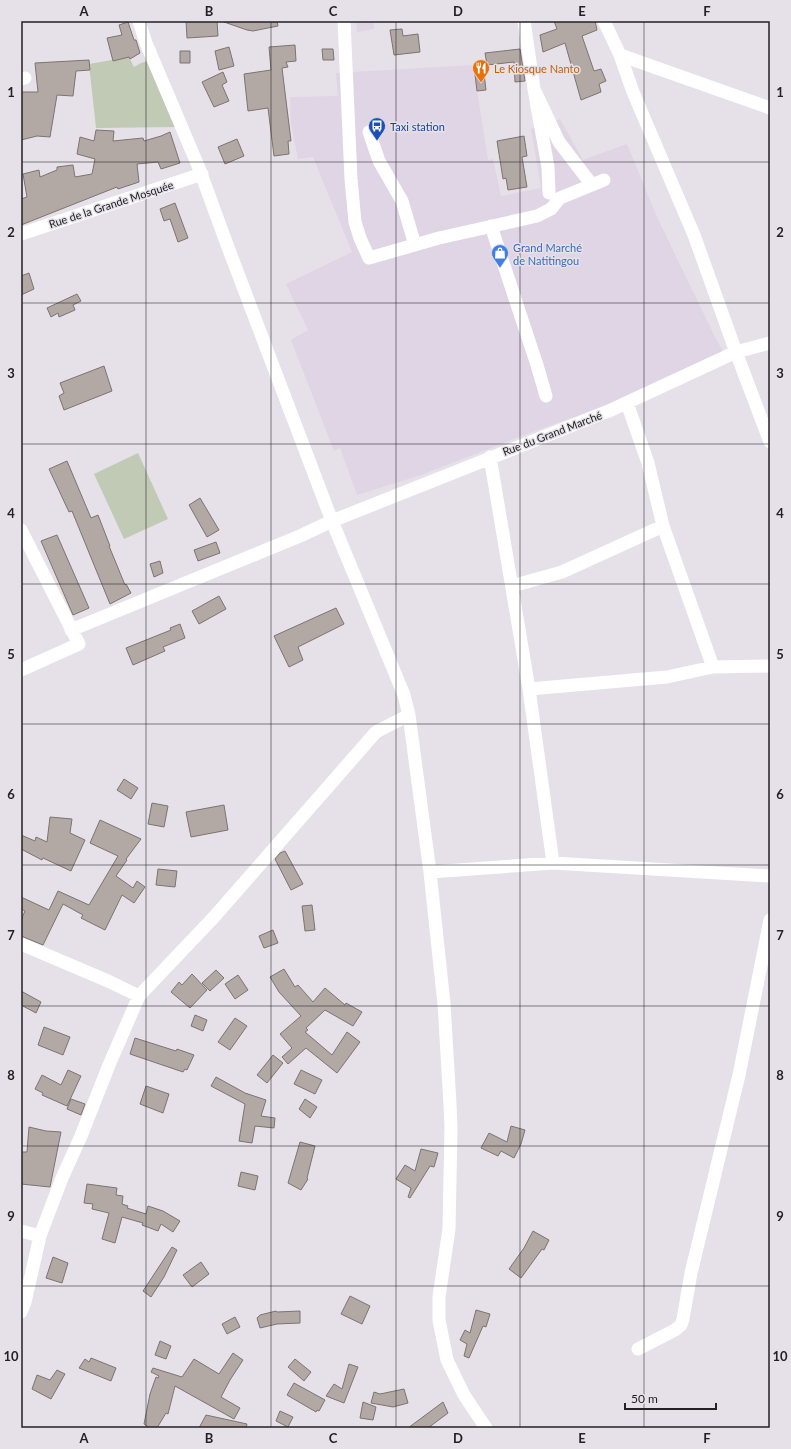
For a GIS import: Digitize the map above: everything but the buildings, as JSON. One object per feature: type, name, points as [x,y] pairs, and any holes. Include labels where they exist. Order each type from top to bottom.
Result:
[{"type":"street","points":[[139,21],[146,43],[202,174],[226,242],[332,520],[404,695],[409,715],[430,872],[444,1004],[451,1128],[449,1229],[439,1298],[439,1320],[448,1360],[464,1395],[486,1428]]},
{"type":"street","points":[[344,21],[351,179],[355,222],[369,258],[415,244],[478,228],[537,216],[551,209],[560,198],[604,180]]},
{"type":"street","points":[[524,21],[548,167],[549,194]]},
{"type":"street","points":[[604,21],[694,235],[770,442]]},
{"type":"street","points":[[620,56],[770,108]]},
{"type":"street","points":[[534,89],[559,142],[592,185]]},
{"type":"street","points":[[369,132],[379,161],[402,201],[415,244]]},
{"type":"street","name":"Rue de la Grande Mosquée","points":[[21,234],[202,174]]},
{"type":"street","points":[[491,226],[538,365],[546,396]]},
{"type":"street","name":"Rue du Grand Marché","points":[[71,630],[300,536],[332,520],[627,403],[736,352],[770,343]]},
{"type":"street","points":[[627,403],[648,463],[663,526],[712,667]]},
{"type":"street","points":[[490,457],[529,689],[553,864]]},
{"type":"street","points":[[512,586],[562,572],[663,526]]},
{"type":"street","points":[[21,530],[79,644],[21,670]]},
{"type":"street","points":[[529,689],[667,677],[712,667],[770,666]]},
{"type":"street","points":[[21,1312],[25,1302],[40,1236],[62,1178],[139,996],[214,917],[376,732],[409,715]]},
{"type":"street","points":[[430,872],[553,864],[770,876]]},
{"type":"street","points":[[638,1349],[675,1330],[681,1325],[683,1319],[691,1273],[739,1075],[750,1016],[764,979],[770,920]]},
{"type":"street","points":[[21,944],[96,975],[139,996]]},
{"type":"street","points":[[21,1231],[40,1236]]},
{"type":"shaded area","points":[[356,21],[373,21],[374,29],[357,32]]},
{"type":"shaded area","name":"Grand Marché de Natitingou","points":[[473,65],[488,160],[493,159],[501,196],[541,188],[531,129],[560,119],[583,160],[627,144],[657,217],[724,353],[608,405],[532,432],[421,475],[357,495],[340,448],[334,451],[291,340],[308,330],[286,284],[352,252],[313,157],[298,159],[291,124],[290,97],[338,96],[336,73]]},
{"type":"green space","points":[[129,57],[134,67],[151,60],[178,127],[96,128],[89,64]]},
{"type":"green space","points":[[138,453],[168,519],[124,539],[94,474]]},
{"type":"place","name":"Le Kiosque Nanto","points":[[481,83]]},
{"type":"place","name":"Taxi station","points":[[377,141]]},
{"type":"place","name":"Grand Marché de Natitingou","points":[[500,268]]}]
